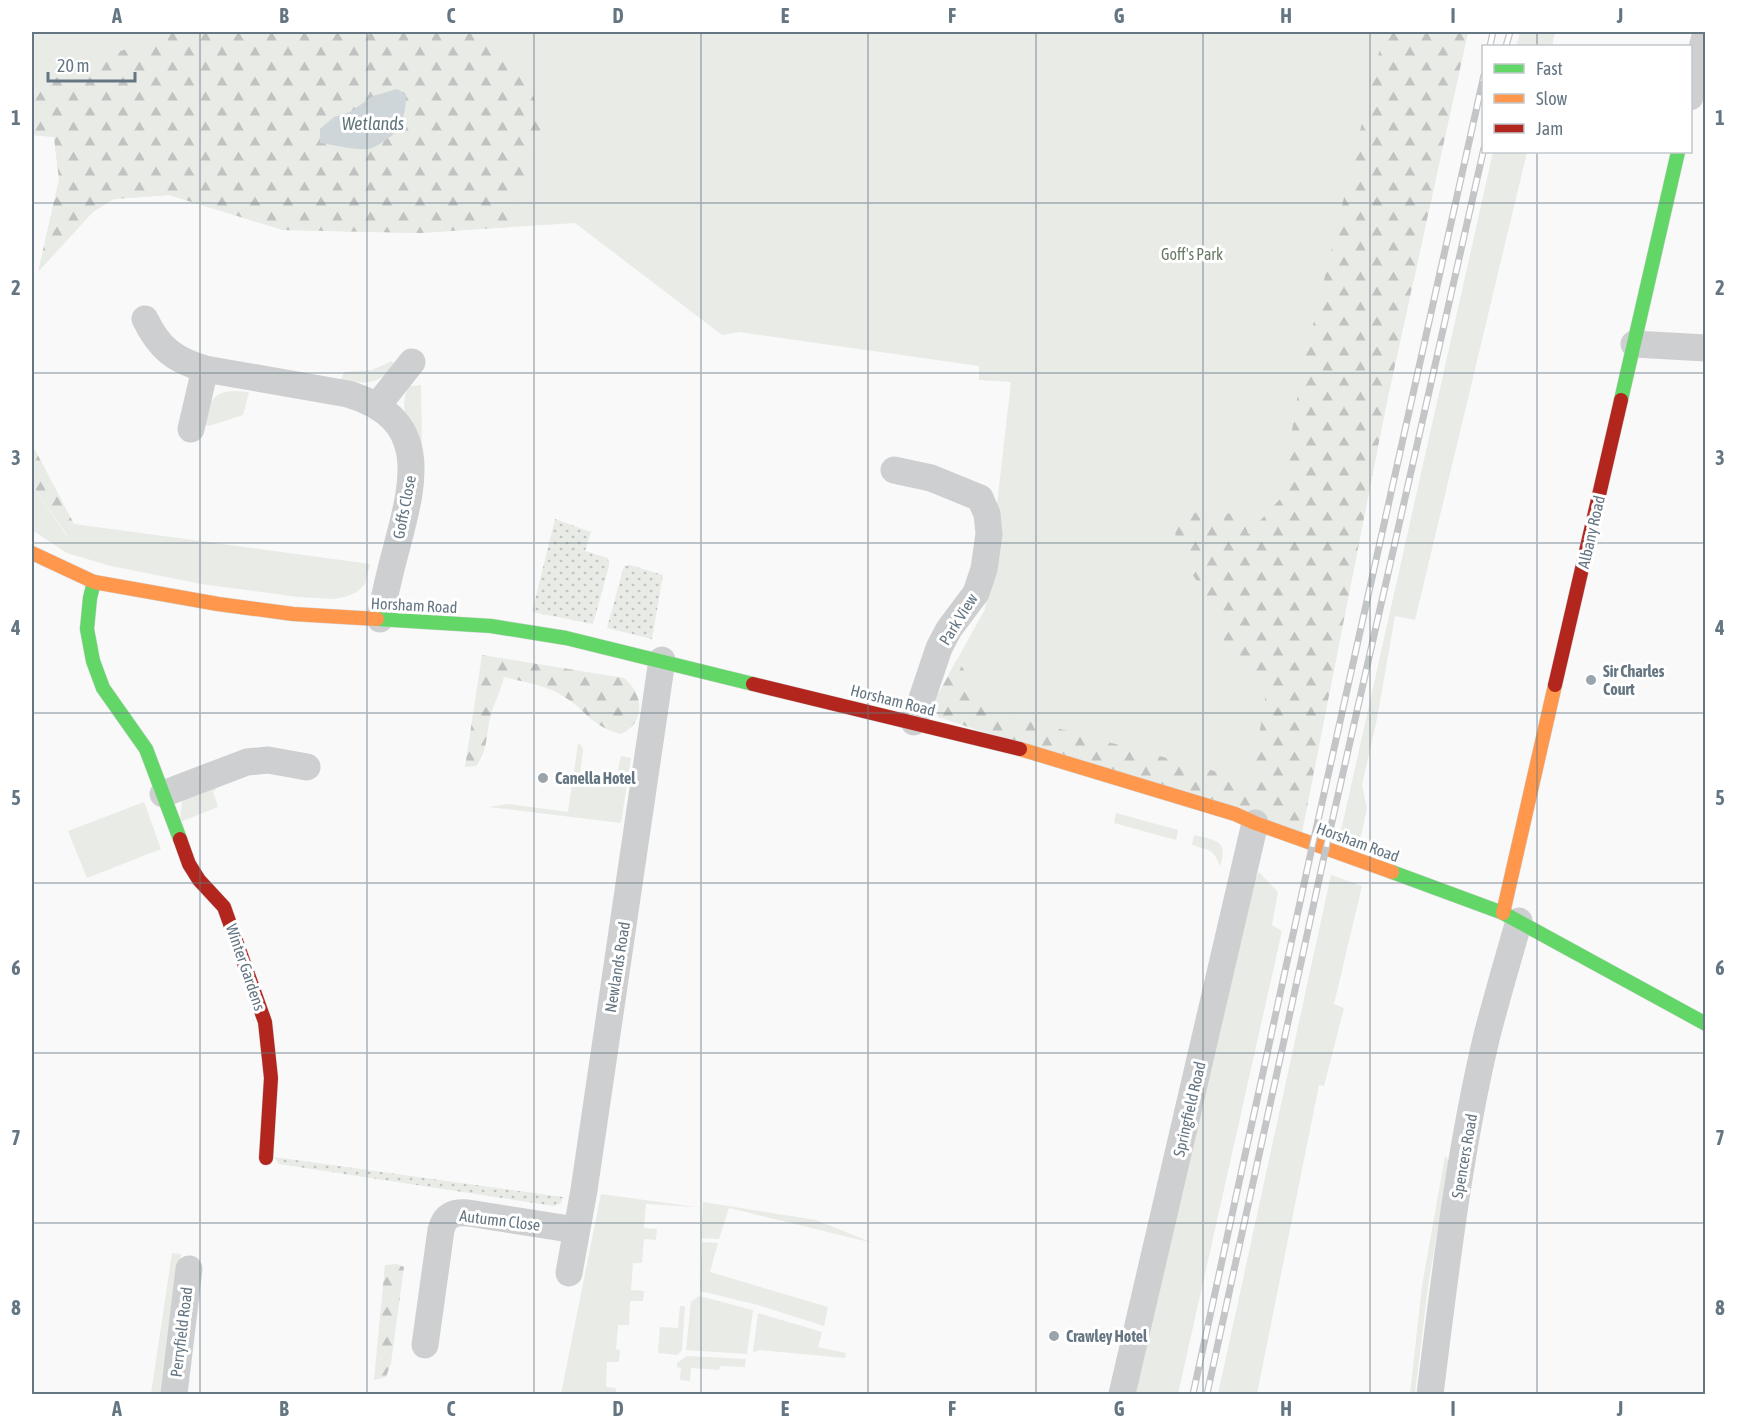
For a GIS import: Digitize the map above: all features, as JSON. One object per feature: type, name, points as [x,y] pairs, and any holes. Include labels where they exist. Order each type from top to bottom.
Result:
[{"type":"main road","name":"Albany Road","points":[[1511,917],[1634,344],[1678,153]]},
{"type":"main road","name":"Horsham Road","points":[[32,554],[94,582],[228,606],[293,614],[448,623],[528,631],[586,642],[1013,747],[1235,814],[1459,896],[1511,917],[1706,1024]]},
{"type":"main road","name":"Winter Gardens","points":[[94,582],[87,630],[93,661],[103,688],[146,749],[189,864],[199,880],[224,907],[265,1022],[271,1079],[265,1139],[266,1158]]},
{"type":"street","points":[[1692,90],[1704,45]]},
{"type":"street","name":"Goffs Close","points":[[144,319],[165,350],[184,363],[205,369],[348,394],[377,406],[399,426],[407,441],[412,459],[409,500],[380,619]]},
{"type":"street","points":[[1634,344],[1706,348]]},
{"type":"street","points":[[377,406],[412,362]]},
{"type":"street","points":[[191,429],[205,369]]},
{"type":"street","name":"Park View","points":[[894,470],[931,478],[980,498],[987,514],[989,534],[984,569],[976,592],[949,629],[939,648],[914,722]]},
{"type":"street","name":"Newlands Road","points":[[569,1273],[584,1190],[662,660]]},
{"type":"street","points":[[163,794],[247,762],[267,760],[308,766]]},
{"type":"street","name":"Springfield Road","points":[[1122,1395],[1255,823]]},
{"type":"street","name":"Spencers Road","points":[[1430,1395],[1446,1260],[1475,1095],[1511,917]]},
{"type":"street","name":"Autumn Close","points":[[425,1345],[441,1230],[443,1222],[449,1215],[457,1212],[468,1213],[576,1230]]},
{"type":"street","name":"Perryfield Road","points":[[174,1395],[189,1269]]},
{"type":"green space","name":"Goff's Park","points":[[32,32],[1468,32],[1386,406],[1301,837],[936,698],[985,609],[1011,382],[979,380],[979,366],[739,332],[722,335],[575,223],[420,233],[283,230],[169,195],[114,199],[59,179],[54,137],[32,135]]},
{"type":"green space","points":[[173,32],[479,32],[505,48],[530,85],[542,126],[506,227],[420,233],[283,230],[169,195],[114,199],[93,212],[38,272],[59,179],[54,137],[32,135],[32,92],[83,65]]},
{"type":"green space","points":[[1384,32],[1468,32],[1386,406],[1301,837],[938,717],[936,698],[957,659],[990,711],[1251,781],[1265,701],[1264,676],[1226,656],[1215,610],[1184,561],[1175,535],[1178,523],[1188,512],[1220,515],[1231,513],[1242,517],[1248,534],[1281,498],[1301,375]]},
{"type":"green space","points":[[1520,32],[1555,32],[1552,45],[1516,45]]},
{"type":"green space","points":[[1493,153],[1527,153],[1415,620],[1395,616],[1377,719],[1362,785],[1367,808],[1360,841],[1340,835]]},
{"type":"green space","points":[[392,361],[394,364],[377,380],[358,382],[341,380],[344,372],[372,370]]},
{"type":"green space","points":[[421,385],[422,445],[406,417],[404,403],[408,386]]},
{"type":"green space","points":[[234,391],[249,392],[243,415],[209,426],[204,424],[212,401],[220,394]]},
{"type":"green space","points":[[32,444],[74,524],[68,536],[32,485]]},
{"type":"green space","points":[[32,485],[67,536],[74,524],[370,564],[365,584],[357,592],[345,597],[333,599],[298,597],[201,584],[111,566],[67,553],[32,530]]},
{"type":"green space","points":[[555,519],[591,532],[585,551],[608,558],[609,566],[593,624],[532,612]]},
{"type":"green space","points":[[630,565],[663,575],[652,639],[607,628],[624,566]]},
{"type":"green space","points":[[482,655],[624,678],[635,692],[638,700],[638,715],[629,729],[621,734],[596,723],[571,701],[556,692],[504,677],[491,716],[483,753],[476,766],[465,767]]},
{"type":"green space","points":[[578,744],[583,750],[580,774],[616,780],[621,756],[631,758],[621,823],[489,807],[508,804],[568,812]]},
{"type":"green space","points":[[214,783],[216,790],[213,791],[218,807],[180,822],[182,801]]},
{"type":"green space","points":[[144,802],[161,849],[87,878],[68,831]]},
{"type":"green space","points":[[1116,813],[1178,830],[1176,840],[1114,823]]},
{"type":"green space","points":[[1194,835],[1214,840],[1221,846],[1223,851],[1220,866],[1213,853],[1192,845]]},
{"type":"green space","points":[[1259,872],[1278,892],[1272,925],[1282,931],[1178,1394],[1134,1394],[1255,880]]},
{"type":"green space","points":[[1331,875],[1362,886],[1334,1004],[1344,1008],[1324,1086],[1319,1085],[1257,1394],[1218,1394]]},
{"type":"green space","points":[[1445,1156],[1449,1161],[1428,1287],[1415,1394],[1410,1394],[1422,1286]]},
{"type":"green space","points":[[274,1157],[563,1197],[561,1203],[554,1206],[279,1164]]},
{"type":"green space","points":[[601,1194],[696,1207],[646,1204],[644,1228],[657,1229],[656,1240],[644,1239],[642,1263],[633,1263],[631,1290],[644,1291],[643,1301],[630,1301],[629,1325],[618,1325],[616,1349],[620,1350],[619,1362],[607,1362],[606,1387],[616,1388],[616,1394],[561,1394]]},
{"type":"green space","points":[[703,1202],[816,1220],[873,1243],[729,1208],[719,1239],[701,1238]]},
{"type":"green space","points":[[702,1242],[718,1243],[710,1272],[828,1307],[824,1326],[758,1305],[700,1291]]},
{"type":"green space","points":[[172,1253],[181,1254],[161,1394],[151,1394]]},
{"type":"green space","points":[[397,1264],[404,1267],[391,1363],[386,1377],[374,1380],[385,1265]]},
{"type":"green space","points":[[699,1296],[753,1310],[747,1354],[686,1350],[691,1302]]},
{"type":"green space","points":[[680,1306],[685,1306],[682,1350],[677,1355],[658,1353],[660,1327],[678,1328]]},
{"type":"green space","points":[[758,1313],[822,1332],[818,1347],[846,1353],[845,1358],[760,1350],[753,1352]]},
{"type":"green space","points":[[687,1356],[746,1359],[745,1367],[720,1366],[719,1370],[691,1368],[690,1381],[680,1380],[681,1368],[677,1367],[677,1363]]},
{"type":"water","name":"Wetlands","points":[[397,89],[406,94],[405,108],[399,127],[390,137],[369,149],[320,143],[320,129],[334,117],[350,112],[373,96]]},
{"type":"railway","points":[[1490,45],[1493,32]]},
{"type":"railway","points":[[1506,45],[1510,32]]},
{"type":"railway","points":[[1193,1394],[1482,84]]},
{"type":"railway","points":[[1207,1394],[1322,866],[1483,153]]},
{"type":"traffic: fast","points":[[1621,400],[1678,153]]},
{"type":"traffic: fast","points":[[94,582],[87,629],[93,661],[103,688],[146,749],[180,839]]},
{"type":"traffic: fast","points":[[377,619],[491,626],[566,638],[753,684]]},
{"type":"traffic: fast","points":[[1392,872],[1503,913],[1706,1024]]},
{"type":"traffic: slow","points":[[32,553],[94,582],[218,604],[293,614],[377,619]]},
{"type":"traffic: slow","points":[[1503,913],[1555,685]]},
{"type":"traffic: slow","points":[[1020,749],[1235,814],[1392,872]]},
{"type":"traffic: jam","points":[[1555,685],[1621,400]]},
{"type":"traffic: jam","points":[[753,684],[1020,749]]},
{"type":"traffic: jam","points":[[180,839],[189,864],[199,880],[224,907],[265,1022],[271,1078],[266,1158]]},
{"type":"place","name":"Sir Charles Court","points":[[1591,680]]},
{"type":"place","name":"Canella Hotel","points":[[543,778]]},
{"type":"place","name":"Crawley Hotel","points":[[1054,1336]]}]
